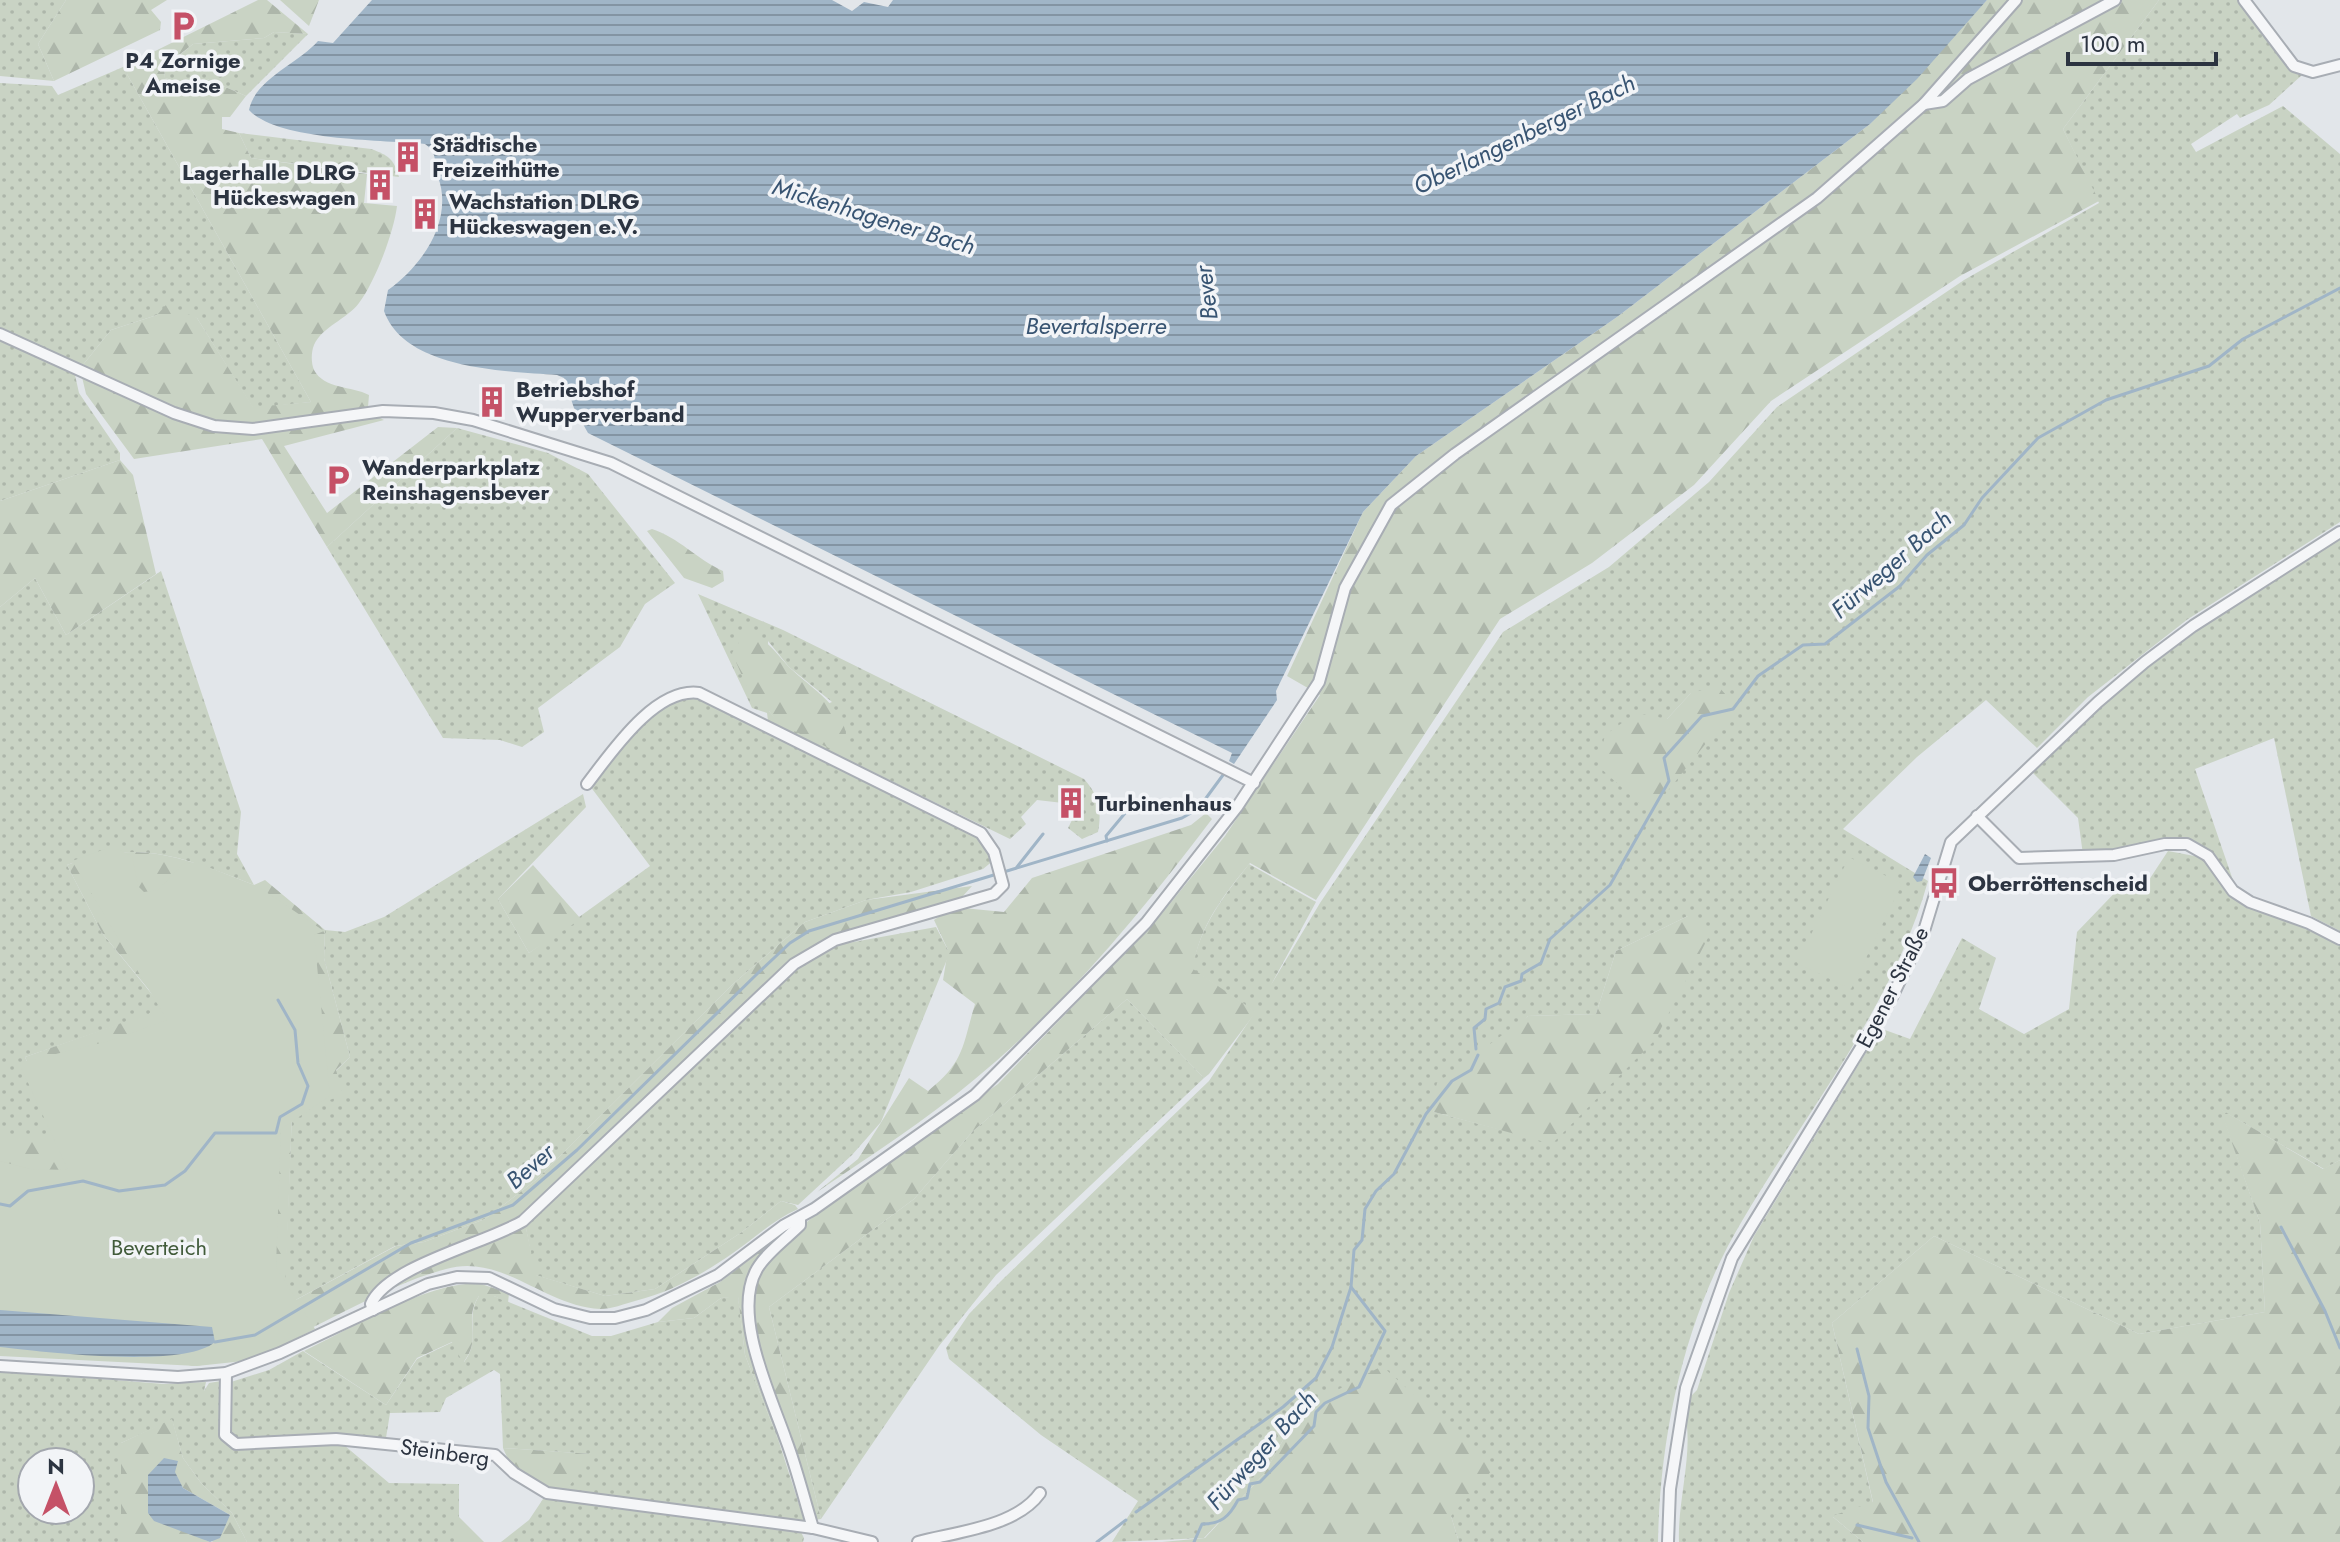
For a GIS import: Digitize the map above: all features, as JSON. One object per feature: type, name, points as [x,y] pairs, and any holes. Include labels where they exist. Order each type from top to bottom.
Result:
[{"type":"street","points":[[0,1366],[164,1377],[226,1373],[428,1284],[474,1276],[497,1280],[545,1305],[574,1315],[627,1315],[669,1302],[700,1286],[993,1079],[1156,912],[1254,783],[1319,682],[1345,588],[1391,505],[1455,454],[1817,198],[1924,104],[2016,0]]},
{"type":"street","points":[[1924,104],[1943,101],[1968,79],[2115,0]]},
{"type":"street","points":[[2244,0],[2294,66],[2313,72],[2340,65]]},
{"type":"street","points":[[0,334],[174,413],[214,426],[253,429],[383,411],[425,412],[473,420],[611,463],[1254,783]]},
{"type":"street","name":"Egener Straße","points":[[1668,1542],[1670,1489],[1686,1388],[1732,1258],[1892,997],[1924,931],[1951,842],[2145,662],[2193,626],[2340,532]]},
{"type":"street","points":[[373,1310],[371,1304],[376,1294],[398,1278],[441,1254],[491,1239],[523,1221],[794,964],[835,940],[994,894],[1002,887],[1003,879],[991,844],[981,833],[699,693],[681,694],[649,712],[587,784]]},
{"type":"street","points":[[1977,816],[2019,858],[2114,855],[2165,844],[2187,844],[2208,856],[2233,891],[2250,902],[2309,923],[2340,939]]},
{"type":"street","points":[[800,1218],[800,1225],[757,1267],[751,1284],[750,1307],[767,1393],[786,1440],[813,1528],[809,1542]]},
{"type":"street","name":"Steinberg","points":[[226,1373],[225,1435],[236,1444],[336,1439],[495,1455],[514,1473],[547,1493],[813,1528]]},
{"type":"street","points":[[918,1542],[1005,1517],[1035,1501],[1040,1493]]},
{"type":"street","points":[[813,1528],[872,1542]]},
{"type":"green space","points":[[0,0],[66,0],[38,44],[54,81],[0,76]]},
{"type":"green space","points":[[66,0],[167,0],[151,10],[161,22],[160,30],[54,81],[38,44]]},
{"type":"green space","points":[[258,0],[267,0],[308,34],[274,32],[264,38],[193,44],[164,67],[165,78],[179,82],[207,79],[246,96],[230,117],[222,117],[222,129],[239,133],[251,158],[367,174],[364,203],[397,206],[383,256],[365,294],[354,309],[323,333],[312,351],[314,370],[324,381],[369,395],[368,407],[310,420],[267,424],[226,423],[175,410],[82,366],[111,330],[157,315],[166,305],[197,318],[253,407],[311,402],[123,67]]},
{"type":"green space","points":[[280,0],[319,0],[309,26]]},
{"type":"green space","points":[[1987,0],[2159,0],[2063,129],[2099,201],[1960,276],[1771,401],[1694,485],[1592,563],[1500,619],[1316,900],[1250,863],[1207,925],[1196,953],[1193,969],[1256,1012],[1209,1074],[1204,1078],[1127,999],[972,1132],[914,1199],[769,1307],[821,1519],[815,1520],[755,1334],[752,1299],[760,1269],[809,1220],[998,1084],[1159,917],[1225,836],[1320,695],[1287,676],[1363,512],[1416,456],[1617,317],[1870,124]]},
{"type":"green space","points":[[2159,0],[2239,0],[2291,67],[2302,75],[2269,105],[2240,118],[2237,114],[2191,144],[2196,152],[2283,106],[2340,154],[2340,522],[2188,619],[2088,697],[2037,748],[1986,700],[1917,757],[1843,829],[1928,881],[1893,972],[1871,1015],[1742,1221],[1705,1296],[1679,1376],[1670,1418],[1658,1542],[1459,1542],[1451,1516],[1300,1410],[1264,1474],[1204,1538],[1112,1542],[1138,1501],[1041,1435],[949,1359],[946,1348],[969,1314],[1001,1281],[1209,1081],[1255,1012],[1192,969],[1201,939],[1222,900],[1249,864],[1316,902],[1271,985],[1320,903],[1503,632],[1609,567],[1709,482],[1777,407],[1964,280],[2099,203],[2063,129]],"holes":[[[1691,693],[1650,813],[1667,719]],[[1688,916],[1552,1143],[1434,1112],[1432,1107],[1528,1016],[1596,1014],[1616,951]]]},
{"type":"green space","points":[[274,32],[308,34],[246,96],[207,79],[179,82],[165,78],[164,68],[193,44],[264,38]]},
{"type":"green space","points":[[123,67],[311,402],[253,408],[197,318],[157,315],[111,330],[82,366],[0,328],[0,83],[52,86],[58,95]]},
{"type":"green space","points":[[239,133],[371,149],[390,158],[399,177],[251,158]]},
{"type":"green space","points":[[0,341],[75,375],[79,393],[120,453],[120,460],[0,501]]},
{"type":"green space","points":[[82,377],[185,422],[216,431],[376,416],[384,420],[284,446],[327,513],[438,427],[457,428],[327,547],[262,439],[134,459],[86,394]]},
{"type":"green space","points":[[457,428],[548,453],[588,474],[675,583],[645,604],[620,647],[538,708],[544,732],[522,747],[500,740],[443,738],[327,547]]},
{"type":"green space","points":[[120,460],[133,475],[156,574],[66,635],[35,578],[0,607],[0,501]]},
{"type":"green space","points":[[652,529],[671,537],[723,571],[724,581],[712,588],[684,578],[647,531]]},
{"type":"green space","points":[[2340,536],[2340,931],[2311,916],[2274,738],[2195,769],[2237,892],[2208,852],[2195,844],[2165,840],[2083,855],[2078,818],[2031,771],[2124,683],[2196,627]]},
{"type":"green space","points":[[161,571],[241,812],[237,854],[254,885],[184,860],[140,852],[93,857],[67,865],[102,933],[164,1009],[25,1057],[61,1138],[0,1138],[0,607],[35,578],[66,635]]},
{"type":"green space","points":[[698,594],[783,630],[1084,779],[1098,804],[1098,832],[1082,839],[1068,828],[1074,816],[1072,810],[1079,802],[1070,795],[1063,803],[1037,800],[1021,817],[1026,824],[1010,839],[768,721],[767,713],[752,708]],"holes":[[[768,641],[789,667],[832,702],[779,723],[769,711]]]},
{"type":"green space","points":[[747,630],[766,642],[831,705],[845,727],[845,756],[778,723],[769,711],[754,703],[732,653]]},
{"type":"green space","points":[[1718,686],[1736,706],[1650,813],[1598,766],[1605,735],[1636,713],[1667,719],[1691,693]]},
{"type":"green space","points":[[682,696],[704,697],[976,832],[994,860],[983,869],[911,892],[866,900],[805,922],[733,984],[536,1180],[485,1219],[424,1242],[395,1246],[279,1309],[286,1255],[292,1114],[350,1057],[324,958],[325,930],[345,932],[384,917],[583,794],[586,807],[498,899],[529,953],[650,866],[590,786],[645,720]]},
{"type":"green space","name":"Beverteich","points":[[1206,813],[1212,819],[1158,888],[1101,956],[1041,1020],[956,1094],[817,1192],[858,1159],[909,1078],[928,1091],[949,1071],[964,1043],[975,1004],[943,980],[948,950],[934,920],[950,909],[820,947],[525,1223],[536,1275],[605,1296],[655,1289],[742,1232],[781,1201],[798,1209],[710,1268],[661,1293],[600,1309],[560,1299],[486,1268],[466,1266],[446,1269],[414,1279],[258,1351],[225,1361],[192,1366],[0,1310],[0,1138],[61,1138],[25,1057],[164,1008],[102,933],[67,865],[93,857],[140,852],[184,860],[254,885],[265,880],[325,930],[324,958],[350,1057],[336,1070],[343,1095],[292,1114],[286,1274],[279,1309],[396,1246],[424,1242],[485,1219],[536,1180],[733,984],[805,922],[866,900],[972,886],[953,907],[1004,912],[1032,878],[1191,825]]},
{"type":"green space","name":"Beverteich","points":[[105,849],[117,849],[132,856],[138,886],[144,892],[158,890],[183,864],[196,862],[260,888],[324,931],[314,935],[330,1096],[281,1129],[276,1267],[315,1329],[253,1360],[197,1366],[0,1356],[0,1161],[30,1169],[68,1170],[19,1063],[109,1041],[167,1020],[72,861]]},
{"type":"green space","points":[[2168,851],[2205,858],[2232,898],[2264,913],[2303,924],[2340,944],[2340,1160],[2324,1169],[2221,1110],[2260,1223],[2265,1312],[2139,1334],[1934,1236],[1832,1323],[1873,1503],[1833,1517],[1863,1542],[1679,1542],[1688,1436],[1682,1405],[1697,1390],[1729,1293],[1754,1236],[1873,1041],[1885,1030],[1910,1039],[1962,938],[1996,958],[1979,1009],[2024,1034],[2069,1009],[2077,932],[2127,880],[2143,889]]},
{"type":"green space","points":[[1849,857],[1902,884],[1851,989],[1797,963]]},
{"type":"green space","points":[[533,865],[581,919],[529,953],[498,899]]},
{"type":"green space","points":[[1688,916],[1705,924],[1709,936],[1655,1040],[1552,1144],[1434,1112],[1431,1106],[1437,1083],[1528,1016],[1596,1014],[1616,951]]},
{"type":"green space","points":[[936,927],[948,950],[948,957],[881,1122],[852,1155],[798,1205],[781,1201],[742,1232],[655,1289],[605,1296],[535,1275],[525,1223],[798,969],[837,945]]},
{"type":"green space","points":[[1127,999],[1204,1078],[996,1275],[939,1346],[821,1519],[769,1307],[914,1199],[972,1132]]},
{"type":"green space","points":[[2220,1109],[2323,1169],[2340,1160],[2340,1542],[1863,1542],[1832,1516],[1873,1502],[1832,1323],[1934,1236],[2139,1334],[2265,1312],[2260,1223]]},
{"type":"green space","points":[[784,1233],[753,1268],[745,1299],[754,1361],[781,1438],[779,1442],[745,1355],[738,1297],[721,1298],[694,1318],[658,1322],[672,1308],[720,1282]]},
{"type":"green space","points":[[478,1283],[509,1293],[508,1303],[494,1296],[479,1296],[472,1313],[472,1345],[463,1363],[452,1342],[417,1358],[386,1405],[304,1351],[412,1299],[456,1285]]},
{"type":"green space","points":[[479,1296],[494,1296],[592,1336],[611,1336],[658,1322],[694,1318],[721,1298],[738,1296],[745,1355],[779,1442],[804,1520],[797,1522],[566,1490],[591,1454],[503,1448],[500,1374],[494,1370],[446,1398],[440,1412],[390,1413],[385,1444],[338,1440],[389,1483],[459,1484],[459,1542],[247,1542],[232,1513],[201,1483],[183,1458],[172,1420],[121,1443],[121,1542],[0,1542],[0,1371],[164,1384],[206,1382],[204,1391],[209,1383],[221,1381],[223,1437],[228,1445],[243,1448],[243,1440],[232,1437],[228,1424],[231,1382],[269,1370],[303,1351],[386,1405],[417,1359],[453,1342],[464,1362],[472,1345],[473,1313]]},
{"type":"green space","points":[[1382,1366],[1495,1467],[1451,1516],[1459,1542],[1162,1542],[1205,1538],[1264,1474],[1300,1410]]},
{"type":"green space","points":[[172,1419],[183,1458],[201,1483],[232,1513],[247,1542],[212,1542],[230,1515],[183,1488],[164,1458],[205,1540],[210,1542],[121,1542],[121,1443]]},
{"type":"green space","points":[[503,1448],[592,1454],[563,1495],[514,1473]]},
{"type":"green space","points":[[545,1496],[801,1532],[804,1538],[803,1542],[501,1542],[529,1520]]},
{"type":"green space","points":[[456,1514],[484,1542],[459,1542]]},
{"type":"water","name":"Bevertalsperre","points":[[372,0],[832,0],[852,11],[864,2],[888,7],[893,0],[1987,0],[1917,79],[1870,124],[1617,317],[1416,456],[1363,512],[1276,691],[1277,700],[1234,764],[1229,761],[1232,753],[588,433],[574,408],[564,378],[459,364],[413,345],[395,331],[384,311],[388,290],[423,255],[432,241],[442,209],[442,193],[433,152],[425,144],[358,140],[282,128],[249,110],[253,99],[268,80],[318,41],[333,43]]},
{"type":"water","points":[[1925,854],[1931,858],[1922,881],[1917,882],[1913,877]]},
{"type":"water","name":"Beverteich","points":[[0,1310],[212,1327],[215,1342],[199,1350],[145,1357],[79,1355],[0,1347]]},
{"type":"water","points":[[164,1458],[178,1461],[175,1472],[183,1488],[230,1515],[220,1538],[210,1542],[154,1521],[148,1513],[148,1475]]},
{"type":"waterway","name":"Fürweger Bach","points":[[1476,1049],[1474,1028],[1485,1019],[1486,1009],[1499,1003],[1505,987],[1521,981],[1522,974],[1541,963],[1550,939],[1610,885],[1669,781],[1664,758],[1702,716],[1733,709],[1758,676],[1803,645],[1825,644],[1900,586],[1927,555],[1964,525],[1982,498],[2038,438],[2106,400],[2209,366],[2243,339],[2340,288]]},
{"type":"waterway","name":"Bever","points":[[215,1342],[255,1335],[411,1243],[513,1205],[577,1150],[790,943],[809,931],[1182,818],[1198,809],[1223,775]]},
{"type":"waterway","points":[[1107,841],[1106,836],[1131,806]]},
{"type":"waterway","name":"Bever","points":[[1017,867],[1043,834]]},
{"type":"waterway","points":[[0,1204],[10,1206],[28,1191],[83,1181],[119,1191],[165,1185],[185,1171],[215,1133],[276,1133],[280,1117],[302,1104],[308,1086],[298,1063],[295,1030],[278,1000]]},
{"type":"waterway","name":"Fürweger Bach","points":[[1194,1542],[1202,1524],[1224,1518],[1238,1500],[1247,1498],[1250,1484],[1260,1482],[1314,1426],[1316,1412],[1325,1403],[1359,1387],[1385,1331],[1351,1287],[1354,1250],[1362,1240],[1365,1209],[1376,1191],[1394,1174],[1426,1114],[1452,1081],[1471,1070],[1478,1055]]},
{"type":"waterway","points":[[2281,1227],[2325,1311],[2340,1348]]},
{"type":"waterway","points":[[1136,1512],[1283,1407],[1316,1378],[1332,1347],[1351,1287]]},
{"type":"waterway","points":[[1857,1349],[1869,1396],[1868,1428],[1886,1482],[1919,1542]]},
{"type":"waterway","points":[[1097,1542],[1126,1520]]},
{"type":"waterway","points":[[1857,1525],[1912,1538]]},
{"type":"place","name":"P4 Zornige Ameise","points":[[183,26]]},
{"type":"place","name":"Städtische Freizeithütte","points":[[408,157]]},
{"type":"place","name":"Lagerhalle DLRG Hückeswagen","points":[[380,185]]},
{"type":"place","name":"Wachstation DLRG Hückeswagen e.V.","points":[[425,214]]},
{"type":"place","name":"Betriebshof Wupperverband","points":[[492,402]]},
{"type":"place","name":"Wanderparkplatz Reinshagensbever","points":[[338,480]]},
{"type":"place","name":"Turbinenhaus","points":[[1071,803]]},
{"type":"place","name":"Oberröttenscheid","points":[[1944,883]]},
{"type":"water label","name":"Oberlangenberger Bach","points":[[1524,134]]},
{"type":"water label","name":"Mickenhagener Bach","points":[[874,216]]}]
